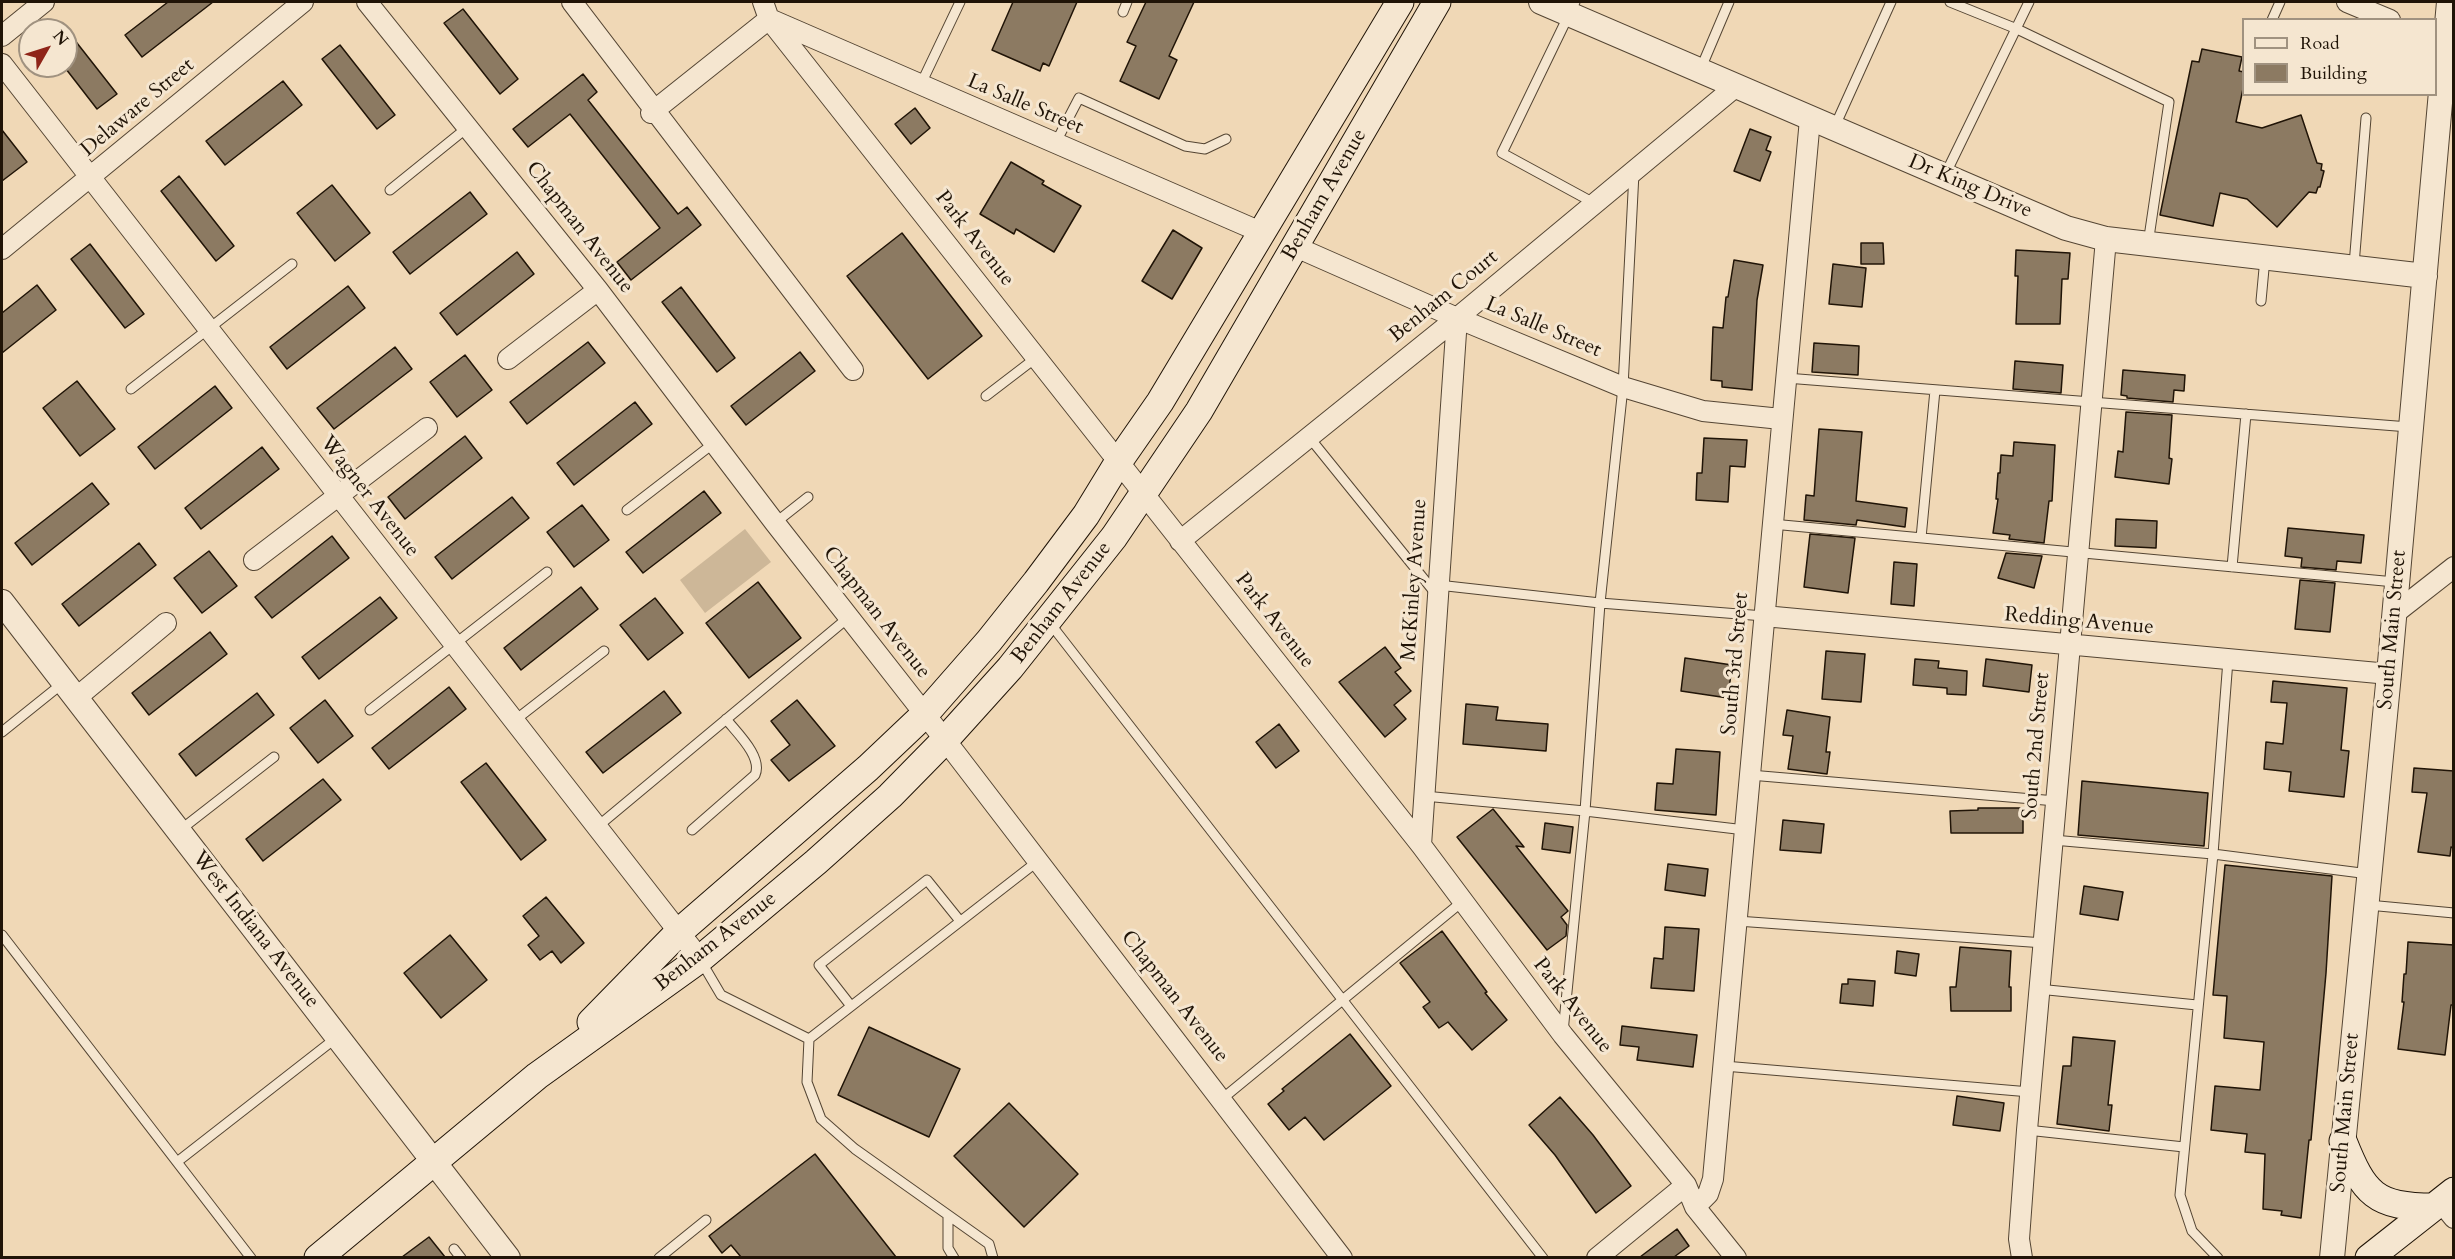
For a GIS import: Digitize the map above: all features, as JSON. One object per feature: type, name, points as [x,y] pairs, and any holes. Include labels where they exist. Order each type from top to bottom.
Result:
[{"type":"main road","name":"Benham Avenue","points":[[537,1076],[679,932],[803,826],[925,714],[989,641],[1086,515],[1119,461],[1160,402],[1400,2]]},
{"type":"main road","name":"Benham Avenue","points":[[329,1252],[537,1076],[700,958],[829,851],[890,796],[945,740],[1010,668],[1049,622],[1114,537],[1199,411],[1437,2]]},
{"type":"main road","points":[[2343,1141],[2354,1168],[2366,1188],[2382,1200],[2403,1207],[2445,1205]]},
{"type":"main road","points":[[2369,1257],[2445,1205]]},
{"type":"street","points":[[2,36],[44,2]]},
{"type":"street","name":"Delaware Street","points":[[2,249],[303,2]]},
{"type":"street","name":"Chapman Avenue","points":[[368,2],[597,290],[1342,1257]]},
{"type":"street","points":[[572,2],[653,112],[853,370]]},
{"type":"street","name":"Dr King Drive","points":[[1541,2],[1572,8],[1699,72],[2066,228],[2106,239],[2425,276]]},
{"type":"street","points":[[2348,2],[2385,18]]},
{"type":"street","name":"South Main Street","points":[[2437,88],[2440,41],[2449,2]]},
{"type":"street","points":[[653,112],[766,10]]},
{"type":"street","name":"La Salle Street","points":[[766,10],[920,86],[1263,233]]},
{"type":"street","name":"Park Avenue","points":[[766,10],[1180,541],[1421,845],[1563,1035],[1686,1185],[1695,1207],[1736,1257]]},
{"type":"street","name":"Wagner Avenue","points":[[2,64],[700,958]]},
{"type":"street","name":"Benham Court","points":[[1180,541],[1457,318],[1735,87]]},
{"type":"street","name":"South Main Street","points":[[2332,1257],[2425,276],[2436,96]]},
{"type":"street","name":"South 3rd Street","points":[[1695,1207],[1708,1194],[1713,1179],[1810,119]]},
{"type":"street","name":"South 2nd Street","points":[[2022,1257],[2019,1239],[2026,1130],[2106,239]]},
{"type":"street","name":"La Salle Street","points":[[1296,247],[1457,318],[1623,387],[1703,411],[1781,419]]},
{"type":"street","points":[[508,359],[597,290]]},
{"type":"street","name":"McKinley Avenue","points":[[1421,845],[1457,318]]},
{"type":"street","points":[[254,560],[427,428]]},
{"type":"street","points":[[2394,614],[2454,567]]},
{"type":"street","name":"West Indiana Avenue","points":[[2,603],[508,1257]]},
{"type":"street","name":"Redding Avenue","points":[[1764,616],[2389,674]]},
{"type":"street","points":[[70,690],[166,623]]},
{"type":"street","points":[[1596,1257],[1686,1185]]},
{"type":"lane","points":[[920,86],[960,2]]},
{"type":"lane","points":[[1123,12],[1127,2]]},
{"type":"lane","points":[[1699,72],[1729,2]]},
{"type":"lane","points":[[1834,128],[1891,2]]},
{"type":"lane","points":[[1950,2],[2017,29],[2169,102],[2148,244]]},
{"type":"lane","points":[[1945,176],[2029,2]]},
{"type":"lane","points":[[2273,18],[2280,2]]},
{"type":"lane","points":[[1572,8],[1502,153],[1595,203]]},
{"type":"lane","points":[[1055,144],[1078,98],[1185,146],[1205,149],[1226,139]]},
{"type":"lane","points":[[2354,268],[2366,118]]},
{"type":"lane","points":[[390,190],[468,127]]},
{"type":"lane","points":[[1563,1035],[1585,811],[1600,603],[1623,387],[1634,171]]},
{"type":"lane","points":[[2261,301],[2265,258]]},
{"type":"lane","points":[[131,389],[292,264]]},
{"type":"lane","points":[[986,396],[1037,357]]},
{"type":"lane","points":[[1785,378],[2411,428]]},
{"type":"lane","points":[[1921,538],[1935,390]]},
{"type":"lane","points":[[2232,567],[2246,414]]},
{"type":"lane","points":[[1309,437],[1438,590],[1764,616]]},
{"type":"lane","points":[[627,510],[714,443]]},
{"type":"lane","points":[[775,523],[808,497]]},
{"type":"lane","points":[[1772,524],[2397,583]]},
{"type":"lane","points":[[370,710],[547,572]]},
{"type":"lane","points":[[597,827],[849,617]]},
{"type":"lane","points":[[1049,622],[1543,1257]]},
{"type":"lane","points":[[514,721],[604,651]]},
{"type":"lane","points":[[2218,1257],[2192,1231],[2180,1195],[2213,854],[2228,660]]},
{"type":"lane","points":[[2,732],[70,690]]},
{"type":"lane","points":[[692,830],[754,775],[757,769],[755,758],[726,719]]},
{"type":"lane","points":[[179,831],[274,757]]},
{"type":"lane","points":[[1750,775],[2056,801]]},
{"type":"lane","points":[[1424,796],[1585,811],[1745,830]]},
{"type":"lane","points":[[2053,840],[2213,854],[2369,874]]},
{"type":"lane","points":[[993,1257],[989,1244],[855,1149],[821,1119],[807,1082],[809,1039],[1038,861]]},
{"type":"lane","points":[[851,1006],[819,965],[927,880],[960,921]]},
{"type":"lane","points":[[1222,1099],[1463,901]]},
{"type":"lane","points":[[2366,904],[2454,913]]},
{"type":"lane","points":[[1737,921],[2044,943]]},
{"type":"lane","points":[[2,935],[251,1257]]},
{"type":"lane","points":[[700,958],[721,995],[809,1039]]},
{"type":"lane","points":[[2038,989],[2197,1005]]},
{"type":"lane","points":[[177,1162],[338,1037]]},
{"type":"lane","points":[[1724,1066],[2030,1092]]},
{"type":"lane","points":[[2026,1130],[2184,1147]]},
{"type":"lane","points":[[948,1215],[948,1248],[954,1257]]},
{"type":"lane","points":[[659,1257],[706,1220]]},
{"type":"lane","points":[[454,1249],[461,1257]]},
{"type":"shaded area","points":[[745,529],[771,562],[705,613],[680,580]]},
{"type":"building","points":[[168,2],[213,2],[142,57],[125,35]]},
{"type":"building","points":[[1013,2],[1077,2],[1049,66],[1043,63],[1040,71],[992,50]]},
{"type":"building","points":[[1146,2],[1194,2],[1169,56],[1177,60],[1159,99],[1120,81],[1136,46],[1127,42]]},
{"type":"building","points":[[463,9],[518,79],[500,94],[444,23]]},
{"type":"building","points":[[78,44],[117,94],[97,109],[73,78],[78,78]]},
{"type":"building","points":[[340,45],[395,115],[377,129],[322,59]]},
{"type":"building","points":[[2202,49],[2242,57],[2239,71],[2242,72],[2242,94],[2236,122],[2262,128],[2301,115],[2317,163],[2322,164],[2321,170],[2324,171],[2316,193],[2309,192],[2277,227],[2247,199],[2220,193],[2213,226],[2160,215],[2192,61],[2199,62]]},
{"type":"building","points":[[583,74],[597,92],[588,100],[678,214],[687,207],[701,225],[631,280],[617,262],[660,228],[570,114],[528,147],[513,129]]},
{"type":"building","points":[[283,81],[302,105],[225,165],[206,141]]},
{"type":"building","points":[[915,108],[930,128],[911,144],[895,124]]},
{"type":"building","points":[[1750,129],[1771,137],[1766,150],[1771,152],[1760,181],[1734,171]]},
{"type":"building","points":[[2,130],[27,162],[2,181]]},
{"type":"building","points":[[1011,162],[1044,181],[1042,184],[1081,206],[1054,252],[1016,229],[1014,234],[980,214]]},
{"type":"building","points":[[179,176],[234,246],[216,261],[161,191]]},
{"type":"building","points":[[332,185],[370,233],[335,261],[297,213]]},
{"type":"building","points":[[470,192],[487,214],[410,274],[393,252]]},
{"type":"building","points":[[1173,230],[1202,248],[1172,299],[1142,281]]},
{"type":"building","points":[[902,233],[982,336],[928,379],[847,276]]},
{"type":"building","points":[[1861,243],[1883,243],[1884,264],[1861,264]]},
{"type":"building","points":[[90,244],[144,314],[125,328],[71,259]]},
{"type":"building","points":[[2016,250],[2070,253],[2068,279],[2062,279],[2060,324],[2016,324],[2018,276],[2015,276]]},
{"type":"building","points":[[517,252],[534,274],[457,335],[440,313]]},
{"type":"building","points":[[1734,260],[1763,265],[1757,300],[1752,390],[1722,387],[1722,381],[1711,380],[1713,327],[1723,328],[1726,297],[1728,297]]},
{"type":"building","points":[[1833,264],[1866,268],[1862,307],[1829,304]]},
{"type":"building","points":[[37,285],[56,310],[2,353],[2,313]]},
{"type":"building","points":[[348,286],[365,308],[287,369],[270,347]]},
{"type":"building","points":[[681,287],[735,358],[717,372],[662,302]]},
{"type":"building","points":[[588,342],[605,363],[527,424],[510,402]]},
{"type":"building","points":[[1814,343],[1859,346],[1858,375],[1812,372]]},
{"type":"building","points":[[395,347],[412,369],[334,429],[317,408]]},
{"type":"building","points":[[800,352],[815,371],[746,425],[731,406]]},
{"type":"building","points":[[465,355],[492,390],[457,417],[430,382]]},
{"type":"building","points":[[2015,361],[2063,365],[2061,393],[2013,389]]},
{"type":"building","points":[[2123,370],[2185,375],[2184,391],[2174,390],[2173,402],[2127,398],[2121,395]]},
{"type":"building","points":[[77,381],[115,429],[80,456],[43,408]]},
{"type":"building","points":[[215,386],[232,408],[155,469],[138,447]]},
{"type":"building","points":[[635,402],[652,424],[574,485],[557,463]]},
{"type":"building","points":[[2126,412],[2172,415],[2169,458],[2172,459],[2169,484],[2115,477],[2118,451],[2123,452]]},
{"type":"building","points":[[1819,429],[1862,432],[1856,501],[1907,508],[1905,527],[1857,520],[1856,525],[1804,520],[1806,495],[1814,496]]},
{"type":"building","points":[[465,436],[482,458],[405,519],[388,497]]},
{"type":"building","points":[[1704,438],[1747,440],[1745,467],[1730,466],[1728,502],[1696,500],[1697,473],[1702,473]]},
{"type":"building","points":[[2014,442],[2055,445],[2052,501],[2049,501],[2044,543],[2009,539],[2010,535],[1993,533],[2001,455],[2013,456]]},
{"type":"building","points":[[262,447],[279,469],[201,529],[185,508]]},
{"type":"building","points":[[92,483],[109,504],[32,565],[15,543]]},
{"type":"building","points":[[704,491],[721,513],[643,573],[626,552]]},
{"type":"building","points":[[512,497],[529,518],[452,579],[435,557]]},
{"type":"building","points":[[582,505],[609,540],[574,567],[547,532]]},
{"type":"building","points":[[2116,519],[2157,521],[2156,548],[2115,546]]},
{"type":"building","points":[[2288,528],[2364,535],[2361,563],[2337,561],[2336,570],[2301,567],[2302,558],[2285,556]]},
{"type":"building","points":[[1810,534],[1855,538],[1848,593],[1804,587]]},
{"type":"building","points":[[332,536],[349,558],[272,618],[255,597]]},
{"type":"building","points":[[139,543],[156,565],[79,626],[62,604]]},
{"type":"building","points":[[209,551],[237,586],[202,613],[174,578]]},
{"type":"building","points":[[2006,553],[2042,556],[2034,588],[1998,578]]},
{"type":"building","points":[[1894,562],[1917,564],[1914,606],[1891,604]]},
{"type":"building","points":[[2300,580],[2335,583],[2330,632],[2295,629]]},
{"type":"building","points":[[758,582],[801,638],[749,678],[706,623]]},
{"type":"building","points":[[581,587],[598,609],[521,670],[504,648]]},
{"type":"building","points":[[380,597],[397,618],[319,679],[302,657]]},
{"type":"building","points":[[655,598],[683,633],[648,660],[620,625]]},
{"type":"building","points":[[210,632],[227,654],[149,715],[132,693]]},
{"type":"building","points":[[1385,647],[1401,668],[1395,672],[1411,691],[1394,705],[1406,719],[1385,737],[1339,682]]},
{"type":"building","points":[[1826,651],[1865,654],[1861,702],[1822,699]]},
{"type":"building","points":[[1685,658],[1732,665],[1728,698],[1681,691]]},
{"type":"building","points":[[1915,659],[1939,661],[1938,668],[1967,671],[1966,695],[1947,694],[1947,688],[1913,685]]},
{"type":"building","points":[[1986,659],[2032,665],[2029,692],[1983,686]]},
{"type":"building","points":[[2273,681],[2347,688],[2341,750],[2349,751],[2344,797],[2289,791],[2291,772],[2264,769],[2266,742],[2283,744],[2287,703],[2271,702]]},
{"type":"building","points":[[449,687],[466,709],[389,769],[372,748]]},
{"type":"building","points":[[664,691],[681,713],[603,773],[586,752]]},
{"type":"building","points":[[257,693],[274,715],[196,776],[179,754]]},
{"type":"building","points":[[325,700],[353,736],[318,763],[290,728]]},
{"type":"building","points":[[797,700],[835,746],[789,781],[771,760],[790,745],[771,721]]},
{"type":"building","points":[[1466,704],[1498,707],[1496,720],[1548,724],[1546,751],[1463,744]]},
{"type":"building","points":[[1787,710],[1830,717],[1826,752],[1830,752],[1827,774],[1788,769],[1793,736],[1783,735]]},
{"type":"building","points":[[1279,724],[1299,751],[1276,768],[1256,742]]},
{"type":"building","points":[[1676,749],[1720,752],[1716,815],[1655,810],[1657,783],[1673,784]]},
{"type":"building","points":[[486,763],[546,840],[521,860],[461,782]]},
{"type":"building","points":[[2414,768],[2454,771],[2454,848],[2451,847],[2450,856],[2418,852],[2427,793],[2412,792]]},
{"type":"building","points":[[323,779],[341,800],[263,861],[246,839]]},
{"type":"building","points":[[2082,781],[2208,793],[2204,846],[2078,835]]},
{"type":"building","points":[[1978,808],[2023,808],[2023,833],[1951,833],[1950,811],[1978,810]]},
{"type":"building","points":[[1493,809],[1524,847],[1516,846],[1568,911],[1561,917],[1567,925],[1566,936],[1547,950],[1457,837]]},
{"type":"building","points":[[1783,820],[1824,824],[1821,853],[1780,850]]},
{"type":"building","points":[[1545,823],[1573,827],[1570,853],[1542,849]]},
{"type":"building","points":[[1668,864],[1708,869],[1705,896],[1665,890]]},
{"type":"building","points":[[2225,865],[2332,876],[2311,1140],[2309,1140],[2301,1218],[2281,1215],[2282,1211],[2263,1209],[2265,1154],[2245,1152],[2247,1134],[2211,1130],[2215,1086],[2260,1090],[2264,1042],[2224,1038],[2227,996],[2213,995]]},
{"type":"building","points":[[2084,886],[2123,892],[2118,920],[2080,914]]},
{"type":"building","points":[[546,897],[584,943],[561,963],[552,951],[540,960],[528,945],[539,936],[523,916]]},
{"type":"building","points":[[1665,927],[1699,929],[1694,991],[1651,988],[1654,958],[1663,959]]},
{"type":"building","points":[[1442,931],[1487,992],[1485,993],[1507,1020],[1472,1050],[1448,1022],[1439,1028],[1423,1007],[1430,1002],[1400,963]]},
{"type":"building","points":[[450,935],[487,980],[441,1018],[404,973]]},
{"type":"building","points":[[2408,942],[2454,945],[2454,1005],[2451,1005],[2445,1055],[2398,1049]]},
{"type":"building","points":[[1960,947],[2011,951],[2009,987],[2011,987],[2011,1011],[1951,1011],[1950,987],[1956,987]]},
{"type":"building","points":[[1897,951],[1919,954],[1916,976],[1895,973]]},
{"type":"building","points":[[1848,979],[1875,981],[1873,1006],[1840,1003],[1842,984],[1848,984]]},
{"type":"building","points":[[1622,1026],[1697,1035],[1693,1067],[1637,1060],[1639,1047],[1620,1045]]},
{"type":"building","points":[[869,1027],[960,1069],[929,1137],[838,1095]]},
{"type":"building","points":[[1350,1034],[1391,1086],[1324,1140],[1305,1117],[1289,1130],[1268,1104],[1284,1091],[1282,1089]]},
{"type":"building","points":[[2073,1037],[2115,1041],[2108,1105],[2112,1105],[2109,1131],[2057,1124],[2063,1066],[2071,1066]]},
{"type":"building","points":[[1957,1096],[2004,1103],[2000,1131],[1953,1125]]},
{"type":"building","points":[[1560,1097],[1593,1135],[1631,1186],[1596,1213],[1555,1155],[1529,1125]]},
{"type":"building","points":[[1009,1103],[1078,1174],[1024,1227],[954,1156]]},
{"type":"building","points":[[815,1154],[896,1257],[741,1257],[731,1245],[722,1253],[709,1236]]},
{"type":"building","points":[[1677,1229],[1689,1246],[1674,1257],[1640,1257]]},
{"type":"building","points":[[429,1237],[445,1257],[402,1257]]}]
